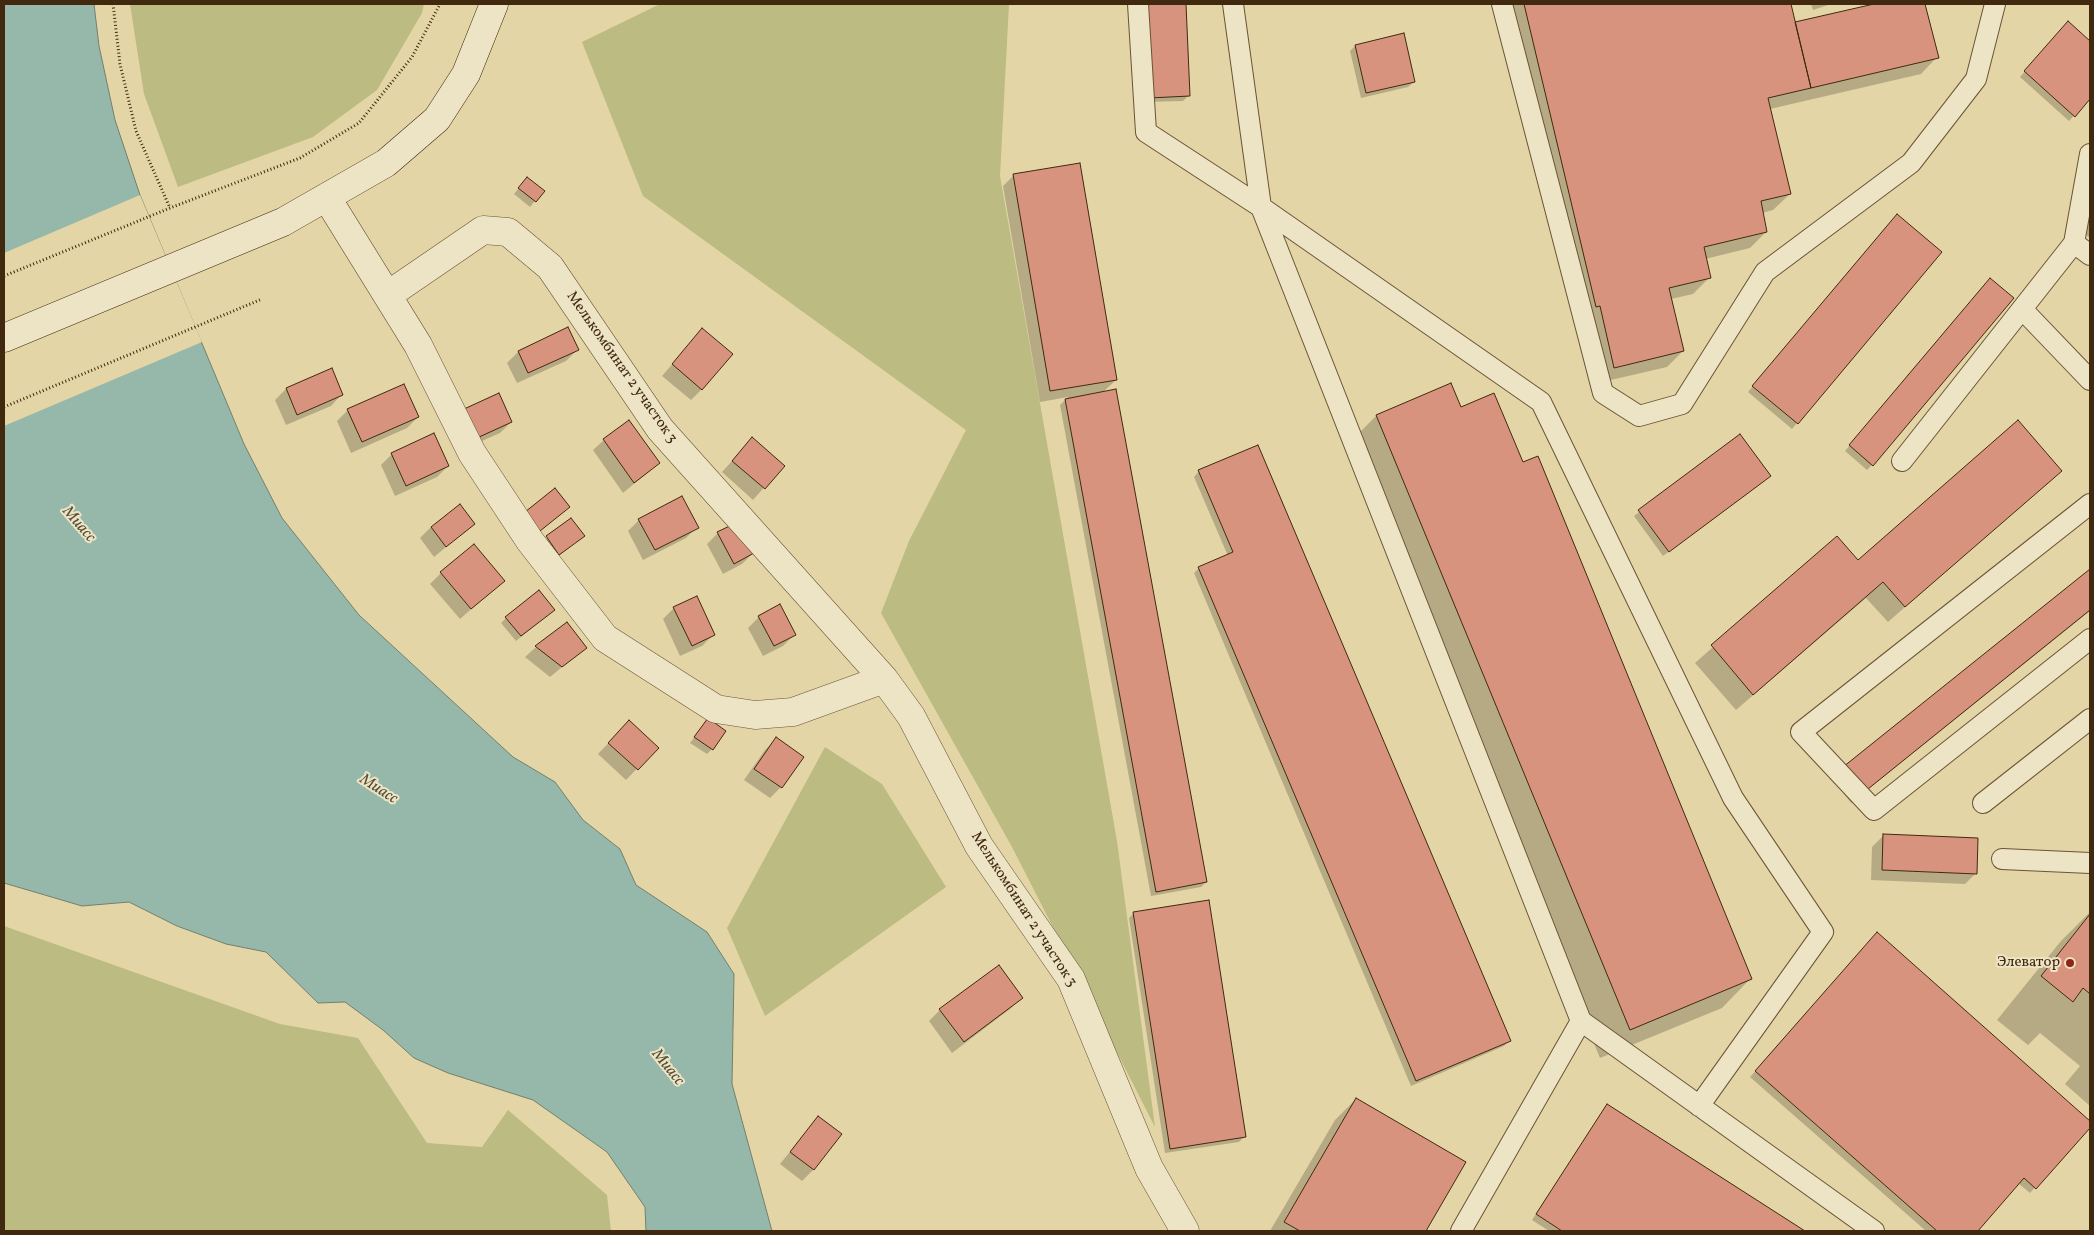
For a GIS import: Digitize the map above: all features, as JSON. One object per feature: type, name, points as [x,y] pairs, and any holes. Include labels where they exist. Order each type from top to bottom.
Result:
[{"type":"street","points":[[4,338],[283,222],[386,163],[437,119],[466,74],[494,4]]},
{"type":"street","points":[[326,198],[418,345],[472,452],[530,541],[605,638],[716,709],[755,715],[793,712],[884,679]]},
{"type":"street","name":"Мелькомбинат 2 участок 3","points":[[388,295],[483,230],[508,232],[550,267],[660,429],[884,679],[911,716],[979,846],[1071,979],[1149,1168],[1185,1231]]},
{"type":"lane","points":[[1138,4],[1146,132],[1261,207],[1541,402],[1733,798],[1823,932],[1699,1106]]},
{"type":"lane","points":[[1233,4],[1261,207],[1581,1021],[1874,1231]]},
{"type":"lane","points":[[1502,4],[1603,393],[1639,416],[1682,404],[1765,272],[1911,163],[1976,79],[1995,4]]},
{"type":"lane","points":[[1902,461],[2074,243],[2090,154]]},
{"type":"lane","points":[[2074,243],[2090,255]]},
{"type":"lane","points":[[2022,309],[2090,380]]},
{"type":"lane","points":[[2090,504],[1801,732],[1874,810],[2090,639]]},
{"type":"lane","points":[[1983,803],[2090,720]]},
{"type":"lane","points":[[2002,859],[2089,861]]},
{"type":"lane","points":[[1461,1231],[1581,1021]]},
{"type":"path","points":[[113,4],[120,64],[136,131],[170,208]]},
{"type":"path","points":[[4,276],[170,208],[300,158],[359,123],[412,57],[440,4]]},
{"type":"path","points":[[4,407],[262,299]]},
{"type":"green space","points":[[130,4],[424,4],[422,13],[377,90],[313,137],[178,187],[144,94]]},
{"type":"green space","points":[[660,4],[1009,4],[1000,176],[1117,841],[1155,1127],[1012,847],[881,613],[909,541],[966,430],[643,196],[582,42]]},
{"type":"green space","points":[[825,747],[882,784],[946,887],[765,1016],[727,928]]},
{"type":"green space","points":[[4,926],[280,1024],[358,1038],[427,1143],[482,1147],[508,1110],[607,1195],[611,1231],[4,1231]]},
{"type":"water","name":"Миасс","points":[[4,4],[94,4],[99,46],[115,120],[140,195],[244,444],[282,518],[359,615],[513,757],[555,782],[583,820],[620,849],[636,885],[707,932],[734,974],[732,1084],[772,1231],[646,1231],[645,1207],[607,1152],[533,1100],[448,1073],[414,1058],[383,1030],[345,1002],[318,1003],[266,952],[226,944],[177,926],[129,902],[82,906],[4,883]]},
{"type":"pier","points":[[140,195],[202,342],[4,426],[4,253]]},
{"type":"building","points":[[1145,4],[1186,4],[1190,96],[1149,98]]},
{"type":"building","points":[[1524,4],[1791,4],[1811,88],[1768,98],[1791,194],[1761,201],[1767,232],[1704,247],[1711,278],[1669,288],[1684,351],[1614,368],[1600,306],[1596,307]]},
{"type":"building","points":[[1874,4],[1925,4],[1939,58],[1811,88],[1795,22]]},
{"type":"building","points":[[2068,21],[2090,41],[2090,99],[2075,117],[2024,71]]},
{"type":"building","points":[[1404,33],[1415,82],[1366,93],[1355,45]]},
{"type":"building","points":[[1080,163],[1117,380],[1050,391],[1013,174]]},
{"type":"building","points":[[527,177],[545,191],[536,202],[518,188]]},
{"type":"building","points":[[1897,214],[1942,252],[1798,424],[1752,386]]},
{"type":"building","points":[[1990,278],[2014,298],[1873,466],[1849,445]]},
{"type":"building","points":[[568,327],[579,350],[528,373],[518,351]]},
{"type":"building","points":[[702,328],[733,354],[702,390],[672,364]]},
{"type":"building","points":[[332,368],[343,395],[297,415],[286,388]]},
{"type":"building","points":[[1451,383],[1461,407],[1494,393],[1523,462],[1538,456],[1752,979],[1630,1030],[1376,415]]},
{"type":"building","points":[[404,384],[419,417],[362,442],[347,409]]},
{"type":"building","points":[[1116,389],[1207,882],[1156,892],[1065,399]]},
{"type":"building","points":[[499,393],[512,422],[477,438],[464,409]]},
{"type":"building","points":[[629,420],[660,463],[634,483],[603,439]]},
{"type":"building","points":[[2018,420],[2062,471],[1905,607],[1883,582],[1753,695],[1711,645],[1837,536],[1858,560]]},
{"type":"building","points":[[434,433],[449,466],[406,486],[391,453]]},
{"type":"building","points":[[1740,434],[1771,476],[1669,552],[1638,510]]},
{"type":"building","points":[[752,437],[785,466],[765,489],[732,461]]},
{"type":"building","points":[[1258,445],[1511,1041],[1416,1081],[1198,567],[1233,552],[1198,470]]},
{"type":"building","points":[[555,488],[570,507],[540,531],[525,512]]},
{"type":"building","points":[[682,496],[699,528],[655,550],[638,519]]},
{"type":"building","points":[[460,504],[475,524],[446,547],[431,527]]},
{"type":"building","points":[[571,518],[585,536],[559,555],[546,536]]},
{"type":"building","points":[[738,522],[754,553],[734,564],[717,532]]},
{"type":"building","points":[[474,544],[505,581],[471,609],[440,572]]},
{"type":"building","points":[[2090,569],[2090,610],[1863,793],[1843,767]]},
{"type":"building","points":[[539,590],[555,610],[521,636],[505,617]]},
{"type":"building","points":[[697,596],[715,635],[692,646],[673,607]]},
{"type":"building","points":[[780,604],[796,635],[774,646],[758,616]]},
{"type":"building","points":[[567,622],[587,648],[562,667],[535,646]]},
{"type":"building","points":[[708,718],[726,731],[713,750],[694,737]]},
{"type":"building","points":[[629,720],[659,748],[638,770],[608,743]]},
{"type":"building","points":[[776,737],[804,757],[782,788],[754,769]]},
{"type":"building","points":[[1883,834],[1978,838],[1977,874],[1882,870]]},
{"type":"building","points":[[1209,900],[1246,1137],[1170,1149],[1133,912]]},
{"type":"building","name":"Элеватор","points":[[2090,914],[2090,994],[2083,988],[2073,1002],[2041,976]]},
{"type":"building","points":[[1877,932],[2090,1121],[2090,1128],[2036,1189],[2024,1178],[1978,1231],[1937,1231],[1755,1071]]},
{"type":"building","points":[[999,965],[1023,998],[964,1042],[939,1009]]},
{"type":"building","points":[[1356,1098],[1466,1162],[1426,1231],[1300,1231],[1284,1222]]},
{"type":"building","points":[[1607,1104],[1805,1231],[1562,1231],[1536,1214]]},
{"type":"building","points":[[818,1116],[842,1134],[814,1170],[790,1152]]},
{"type":"place","name":"Элеватор","points":[[2070,963]]}]
